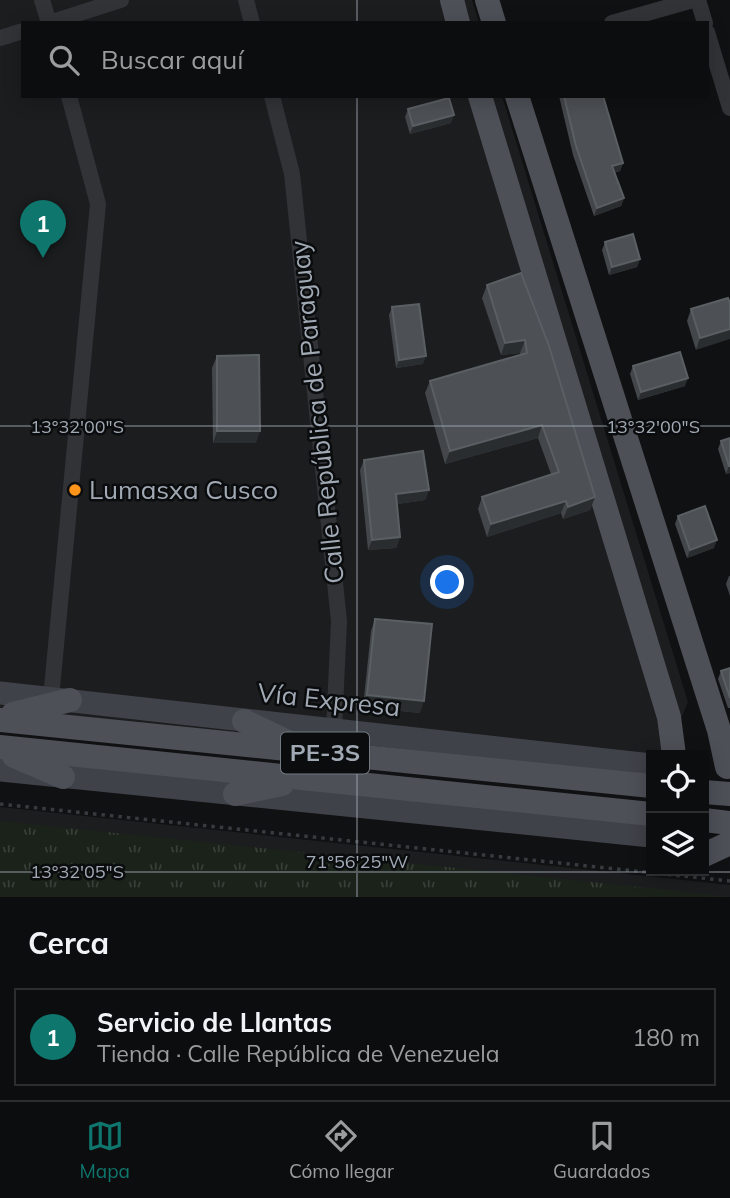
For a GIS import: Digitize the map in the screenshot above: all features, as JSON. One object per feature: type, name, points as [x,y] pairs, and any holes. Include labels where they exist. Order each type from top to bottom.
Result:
[{"type":"main road","points":[[452,0],[457,21]]},
{"type":"main road","points":[[487,0],[493,21]]},
{"type":"main road","points":[[481,98],[669,717],[673,750]]},
{"type":"main road","points":[[518,98],[719,730],[728,769]]},
{"type":"main road","name":"Vía Expresa","points":[[0,693],[646,764]]},
{"type":"main road","points":[[0,719],[60,699]]},
{"type":"main road","name":"Vía Expresa","points":[[0,719],[646,785]]},
{"type":"main road","points":[[244,721],[306,751]]},
{"type":"main road","points":[[0,749],[63,777]]},
{"type":"main road","name":"PE-3S","points":[[0,749],[306,779],[646,822]]},
{"type":"main road","points":[[709,760],[728,769]]},
{"type":"main road","name":"PE-3S","points":[[0,770],[235,794],[646,823]]},
{"type":"main road","points":[[235,794],[306,779]]},
{"type":"main road","points":[[709,792],[730,794]]},
{"type":"main road","points":[[709,824],[730,839],[709,852]]},
{"type":"street","points":[[42,0],[48,21]]},
{"type":"street","points":[[55,21],[121,0]]},
{"type":"street","points":[[246,0],[251,21]]},
{"type":"street","points":[[619,21],[695,0],[704,21]]},
{"type":"street","points":[[0,38],[21,32]]},
{"type":"street","points":[[709,39],[730,108]]},
{"type":"street","points":[[60,699],[98,204],[70,98]]},
{"type":"street","name":"Calle República de Paraguay","points":[[273,98],[292,174],[339,621],[334,730]]},
{"type":"path","points":[[0,804],[730,881]]},
{"type":"shaded area","points":[[0,0],[472,0],[478,21],[21,21],[21,98],[503,98],[688,702],[668,750],[646,750],[646,779],[0,713]]},
{"type":"shaded area","points":[[0,807],[730,885],[730,897],[0,897]]},
{"type":"green space","points":[[0,821],[640,887],[730,897],[0,897]]},
{"type":"building","points":[[449,98],[454,115],[413,126],[408,109]]},
{"type":"building","points":[[564,98],[604,98],[623,163],[612,166],[624,198],[597,208],[576,146]]},
{"type":"building","points":[[633,234],[640,259],[612,267],[605,242]]},
{"type":"building","points":[[521,273],[549,346],[595,497],[568,507],[566,501],[491,524],[482,497],[559,472],[542,425],[450,451],[430,381],[527,353],[525,340],[505,343],[487,285]]},
{"type":"building","points":[[728,298],[730,329],[700,338],[691,309]]},
{"type":"building","points":[[419,304],[426,356],[399,360],[392,307]]},
{"type":"building","points":[[680,352],[688,378],[641,392],[633,366]]},
{"type":"building","points":[[259,355],[260,431],[217,431],[217,356]]},
{"type":"building","points":[[730,438],[730,466],[729,466],[721,441]]},
{"type":"building","points":[[423,451],[429,490],[396,494],[400,537],[372,540],[364,460]]},
{"type":"building","points":[[705,506],[717,540],[690,550],[678,516]]},
{"type":"building","points":[[375,619],[432,624],[424,701],[367,695]]},
{"type":"building","points":[[730,668],[730,698],[721,671]]},
{"type":"place","name":"Servicio de Llantas","points":[[43,258]]},
{"type":"place","name":"Lumasxa Cusco","points":[[75,490]]}]
